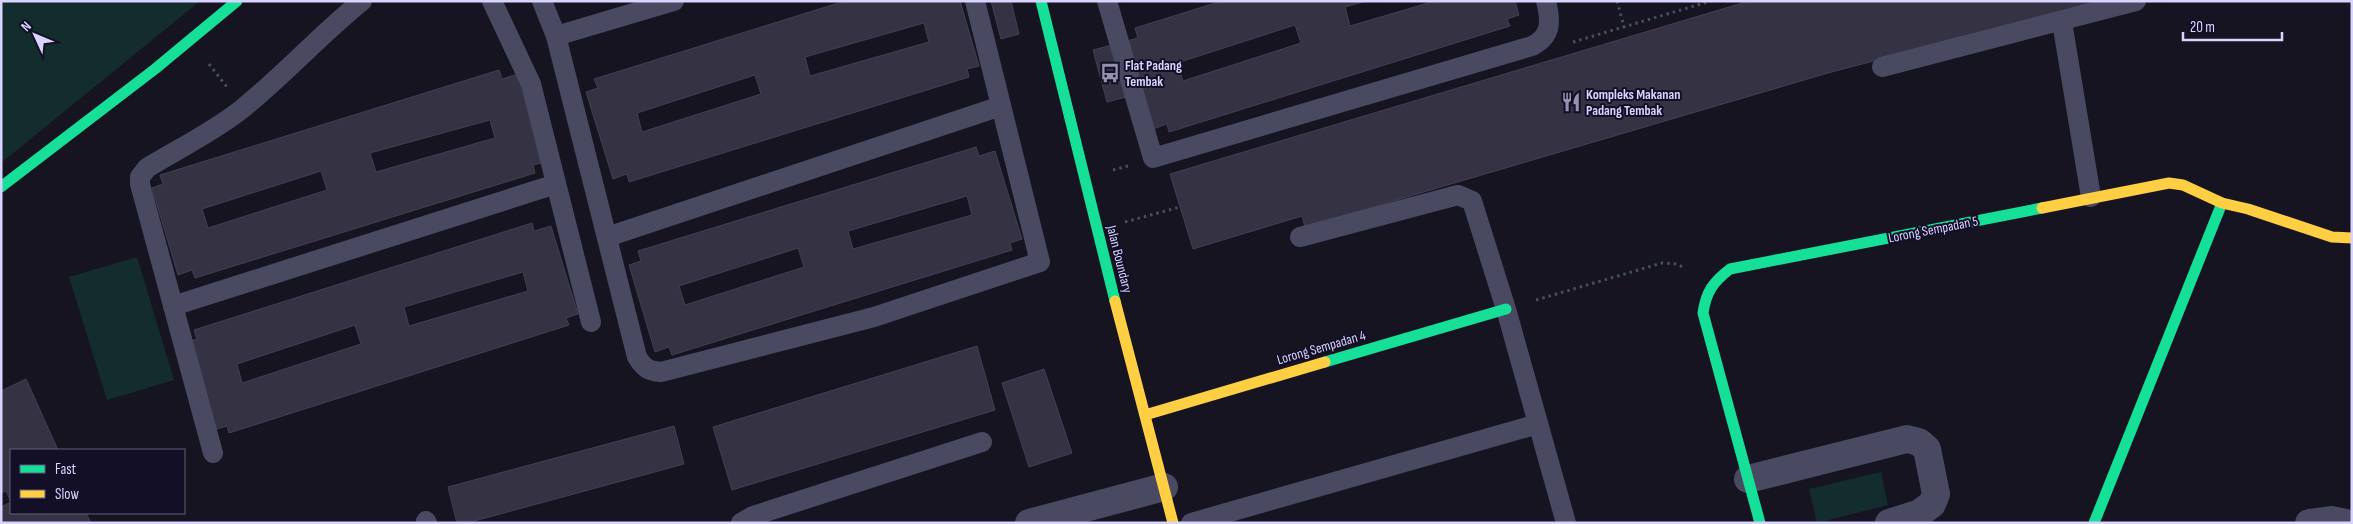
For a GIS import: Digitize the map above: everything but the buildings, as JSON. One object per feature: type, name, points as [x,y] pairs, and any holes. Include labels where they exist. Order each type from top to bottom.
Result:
[{"type":"street","points":[[1,187],[237,1]]},
{"type":"street","name":"Jalan Boundary","points":[[1041,1],[1097,230],[1173,523]]},
{"type":"street","name":"Lorong Sempadan 5","points":[[1710,284],[1730,269],[2091,197],[2175,183],[2222,203],[2248,208],[2332,237],[2352,238]]},
{"type":"street","points":[[2094,523],[2222,203]]},
{"type":"street","points":[[1710,284],[1705,298],[1704,313],[1760,523]]},
{"type":"street","name":"Lorong Sempadan 4","points":[[1145,415],[1506,309]]},
{"type":"street","points":[[1748,479],[1907,439],[1919,442],[1927,449],[1936,494],[1932,504],[1920,513],[1889,523]]},
{"type":"street","points":[[1029,523],[1164,487]]},
{"type":"street","points":[[2309,523],[2331,520],[2346,523]]},
{"type":"lane","points":[[213,453],[181,343],[140,184],[140,177],[147,168],[224,122],[242,109],[335,23],[362,1]]},
{"type":"lane","points":[[492,1],[528,77],[591,322]]},
{"type":"lane","points":[[542,1],[556,36],[637,357],[643,367],[649,371],[661,372],[874,317],[1040,262],[975,1]]},
{"type":"lane","points":[[556,36],[674,1]]},
{"type":"lane","points":[[1107,1],[1153,158],[1532,46],[1545,36],[1549,28],[1550,19],[1546,1]]},
{"type":"lane","points":[[1882,67],[2062,22],[2136,1]]},
{"type":"lane","points":[[2062,22],[2091,197]]},
{"type":"lane","points":[[607,237],[1001,106]]},
{"type":"lane","points":[[173,306],[556,184]]},
{"type":"lane","points":[[1300,236],[1458,195],[1472,201],[1506,309],[1566,523]]},
{"type":"lane","points":[[1191,523],[1538,424]]},
{"type":"lane","points":[[740,523],[752,516],[982,442]]},
{"type":"path","points":[[1617,1],[1624,28]]},
{"type":"path","points":[[1573,42],[1711,1]]},
{"type":"path","points":[[191,39],[242,109]]},
{"type":"path","points":[[1113,170],[1125,167]]},
{"type":"path","points":[[1097,230],[1180,207]]},
{"type":"path","points":[[1506,309],[1662,262],[1676,264],[1710,284]]},
{"type":"green space","points":[[1,1],[200,1],[1,163]]},
{"type":"green space","points":[[137,257],[174,380],[107,400],[69,277]]},
{"type":"green space","points":[[1881,472],[1888,505],[1817,523],[1809,489]]},
{"type":"traffic: fast","points":[[1,187],[155,69],[237,1]]},
{"type":"traffic: fast","points":[[1041,1],[1115,301]]},
{"type":"traffic: fast","points":[[2094,523],[2222,203]]},
{"type":"traffic: fast","points":[[1760,523],[1703,313],[1708,293],[1719,278],[1730,269],[2042,208]]},
{"type":"traffic: fast","points":[[1325,362],[1506,309]]},
{"type":"traffic: slow","points":[[2042,208],[2169,183],[2183,185],[2222,203],[2248,209],[2332,237],[2352,238]]},
{"type":"traffic: slow","points":[[1115,301],[1173,523]]},
{"type":"traffic: slow","points":[[1145,415],[1325,362]]},
{"type":"place","name":"Flat Padang Tembak","points":[[1110,73]]},
{"type":"place","name":"Kompleks Makanan Padang Tembak","points":[[1571,102]]}]
